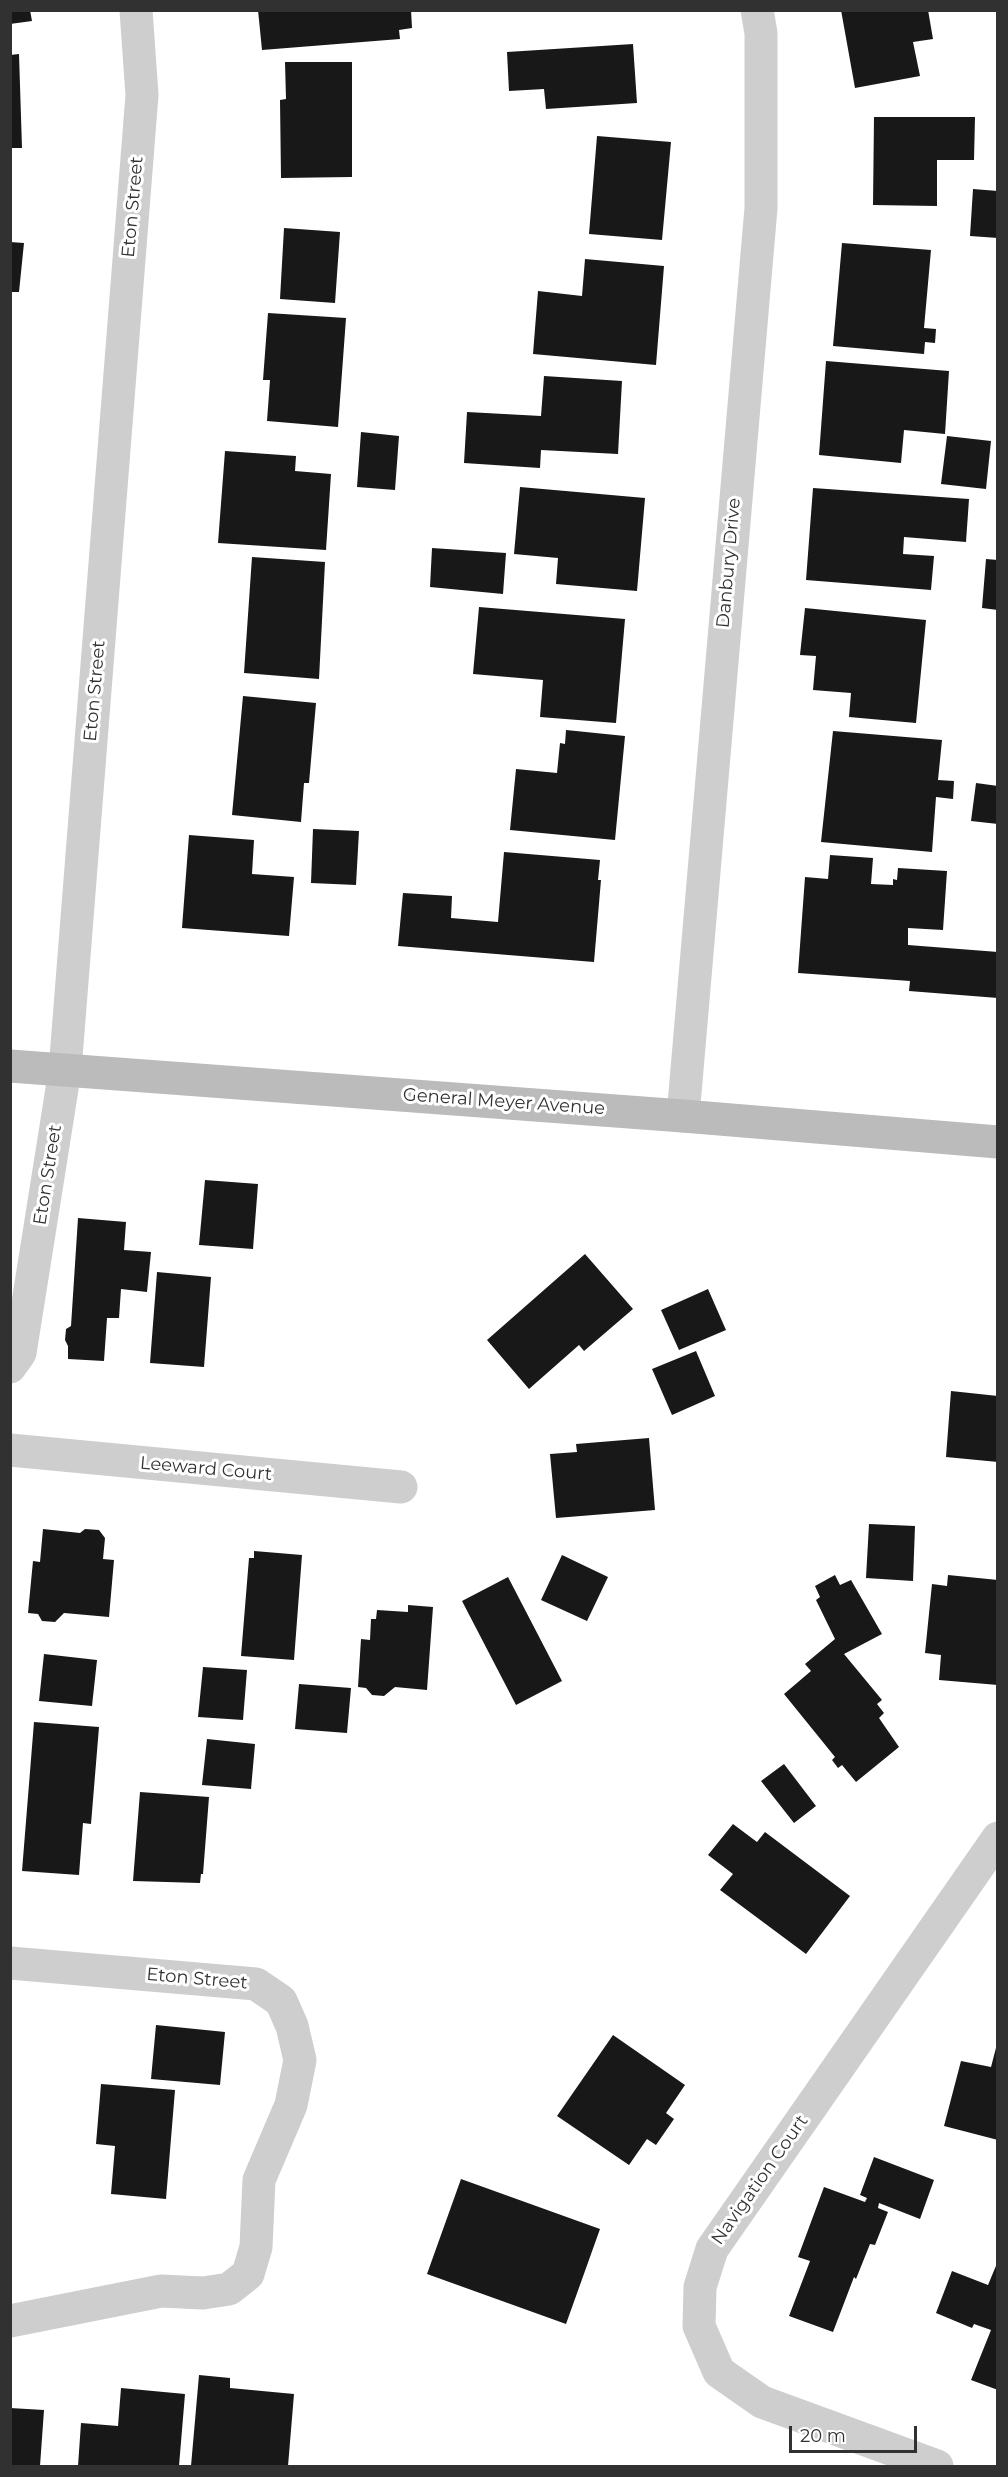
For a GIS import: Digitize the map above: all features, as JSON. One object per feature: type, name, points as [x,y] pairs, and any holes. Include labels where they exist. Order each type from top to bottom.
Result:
[{"type":"main road","name":"General Meyer Avenue","points":[[10,1066],[998,1142]]},
{"type":"street","name":"Eton Street","points":[[10,1367],[20,1353],[64,1070],[142,96],[136,10]]},
{"type":"street","name":"Danbury Drive","points":[[683,1116],[760,208],[761,33],[756,10]]},
{"type":"street","name":"Leeward Court","points":[[10,1450],[401,1487]]},
{"type":"street","name":"Navigation Court","points":[[937,2466],[762,2402],[719,2372],[699,2326],[700,2287],[712,2249],[998,1838]]},
{"type":"street","name":"Eton Street","points":[[10,1963],[256,1984],[281,2001],[292,2026],[300,2060],[291,2105],[259,2180],[256,2247],[248,2274],[229,2289],[203,2293],[161,2290],[10,2321]]},
{"type":"building","points":[[10,10],[30,10],[32,21],[10,24]]},
{"type":"building","points":[[258,10],[411,10],[412,28],[399,30],[400,39],[262,50]]},
{"type":"building","points":[[841,10],[928,10],[933,39],[913,42],[920,76],[855,88]]},
{"type":"building","points":[[633,44],[637,103],[546,109],[544,89],[509,91],[507,52]]},
{"type":"building","points":[[19,54],[22,148],[10,148],[10,55]]},
{"type":"building","points":[[285,62],[352,62],[352,177],[281,178],[280,100],[286,99]]},
{"type":"building","points":[[874,117],[975,117],[974,160],[937,160],[937,206],[873,205]]},
{"type":"building","points":[[597,136],[671,142],[662,240],[589,234]]},
{"type":"building","points":[[973,189],[998,191],[998,238],[970,236]]},
{"type":"building","points":[[284,228],[340,232],[335,303],[280,299]]},
{"type":"building","points":[[10,242],[24,243],[19,292],[10,292]]},
{"type":"building","points":[[842,243],[931,250],[924,328],[936,329],[935,343],[925,342],[924,354],[833,346]]},
{"type":"building","points":[[585,259],[664,266],[656,365],[533,354],[538,291],[582,296]]},
{"type":"building","points":[[268,313],[346,318],[338,427],[267,421],[270,380],[263,380]]},
{"type":"building","points":[[826,361],[949,371],[945,434],[904,430],[901,463],[819,455]]},
{"type":"building","points":[[544,376],[622,381],[618,454],[541,450],[540,468],[464,463],[467,412],[541,416]]},
{"type":"building","points":[[361,432],[399,436],[395,490],[357,487]]},
{"type":"building","points":[[947,436],[991,441],[986,489],[941,484]]},
{"type":"building","points":[[225,451],[296,456],[295,471],[331,474],[326,550],[218,543]]},
{"type":"building","points":[[520,487],[645,498],[637,591],[556,584],[558,558],[514,554]]},
{"type":"building","points":[[813,488],[969,499],[966,542],[904,537],[903,554],[934,556],[931,590],[806,580]]},
{"type":"building","points":[[432,548],[506,553],[503,594],[430,587]]},
{"type":"building","points":[[252,557],[325,562],[319,679],[244,673]]},
{"type":"building","points":[[986,559],[998,560],[998,610],[982,608]]},
{"type":"building","points":[[479,607],[625,619],[616,723],[540,717],[543,680],[473,674]]},
{"type":"building","points":[[805,608],[926,620],[916,723],[849,717],[851,693],[813,690],[816,656],[800,655]]},
{"type":"building","points":[[243,696],[316,703],[309,783],[304,783],[301,822],[232,815]]},
{"type":"building","points":[[566,730],[625,736],[615,840],[510,830],[516,769],[557,773],[560,743],[565,744]]},
{"type":"building","points":[[833,731],[942,740],[938,780],[954,781],[953,799],[936,797],[932,852],[821,842]]},
{"type":"building","points":[[976,783],[998,786],[998,824],[971,821]]},
{"type":"building","points":[[313,829],[359,831],[356,885],[311,883]]},
{"type":"building","points":[[189,835],[254,840],[252,874],[294,877],[289,936],[182,928]]},
{"type":"building","points":[[504,852],[600,860],[598,880],[601,880],[594,962],[398,946],[403,893],[452,896],[451,918],[498,922]]},
{"type":"building","points":[[830,855],[873,858],[871,884],[893,885],[893,879],[897,880],[898,868],[947,871],[943,930],[908,928],[908,945],[998,952],[998,998],[909,991],[910,981],[798,973],[805,877],[828,879]]},
{"type":"building","points":[[205,1180],[258,1184],[253,1249],[199,1245]]},
{"type":"building","points":[[78,1218],[126,1222],[124,1250],[151,1252],[147,1292],[121,1289],[119,1318],[107,1318],[104,1361],[68,1359],[68,1346],[65,1340],[66,1329],[71,1326]]},
{"type":"building","points":[[585,1254],[633,1309],[584,1351],[579,1345],[529,1389],[487,1340]]},
{"type":"building","points":[[157,1272],[211,1277],[204,1367],[150,1363]]},
{"type":"building","points":[[708,1289],[726,1330],[679,1350],[661,1310]]},
{"type":"building","points":[[696,1351],[715,1396],[672,1415],[652,1369]]},
{"type":"building","points":[[951,1391],[998,1396],[998,1462],[946,1457]]},
{"type":"building","points":[[649,1438],[655,1510],[556,1518],[550,1454],[577,1452],[576,1444]]},
{"type":"building","points":[[869,1524],[915,1526],[913,1581],[866,1578]]},
{"type":"building","points":[[43,1529],[80,1533],[85,1529],[99,1530],[105,1538],[103,1559],[114,1560],[109,1617],[64,1613],[55,1622],[42,1621],[38,1614],[28,1613],[33,1561],[40,1562]]},
{"type":"building","points":[[254,1551],[302,1555],[294,1660],[241,1656],[249,1558],[254,1558]]},
{"type":"building","points":[[562,1555],[608,1577],[587,1621],[541,1600]]},
{"type":"building","points":[[835,1575],[840,1585],[851,1580],[882,1634],[844,1654],[882,1700],[877,1704],[884,1713],[879,1718],[899,1747],[856,1782],[842,1765],[838,1768],[832,1760],[835,1757],[784,1694],[811,1671],[805,1664],[835,1639],[816,1600],[820,1597],[815,1586]]},
{"type":"building","points":[[948,1575],[998,1580],[998,1685],[939,1680],[941,1655],[925,1653],[932,1584],[947,1586]]},
{"type":"building","points":[[508,1577],[562,1681],[516,1705],[462,1601]]},
{"type":"building","points":[[408,1605],[433,1607],[427,1690],[395,1687],[384,1696],[372,1695],[366,1688],[358,1687],[361,1639],[370,1640],[371,1619],[376,1619],[377,1610],[408,1612]]},
{"type":"building","points":[[44,1654],[97,1660],[92,1706],[39,1701]]},
{"type":"building","points":[[203,1667],[247,1670],[243,1720],[198,1717]]},
{"type":"building","points":[[299,1684],[351,1688],[347,1733],[295,1729]]},
{"type":"building","points":[[34,1722],[99,1727],[91,1824],[83,1823],[79,1875],[22,1871]]},
{"type":"building","points":[[207,1739],[255,1744],[251,1789],[202,1785]]},
{"type":"building","points":[[784,1764],[816,1806],[794,1823],[761,1781]]},
{"type":"building","points":[[140,1792],[209,1797],[203,1874],[201,1874],[200,1883],[133,1881]]},
{"type":"building","points":[[733,1824],[757,1842],[765,1832],[850,1896],[806,1954],[720,1890],[733,1874],[708,1855]]},
{"type":"building","points":[[156,2025],[225,2032],[220,2085],[151,2079]]},
{"type":"building","points":[[613,2035],[685,2085],[666,2113],[674,2119],[656,2145],[647,2139],[629,2165],[557,2116]]},
{"type":"building","points":[[997,2044],[998,2140],[944,2126],[961,2061],[991,2067]]},
{"type":"building","points":[[101,2084],[175,2090],[166,2199],[111,2194],[115,2146],[96,2144]]},
{"type":"building","points":[[874,2157],[934,2180],[920,2219],[879,2203],[878,2208],[888,2212],[875,2245],[870,2244],[856,2279],[854,2277],[833,2332],[789,2316],[810,2261],[798,2257],[824,2187],[865,2202],[867,2198],[860,2195]]},
{"type":"building","points":[[461,2179],[600,2229],[566,2324],[427,2274]]},
{"type":"building","points":[[998,2261],[998,2390],[971,2380],[991,2330],[974,2324],[972,2328],[936,2313],[952,2271],[988,2285]]},
{"type":"building","points":[[199,2375],[230,2378],[230,2388],[294,2394],[288,2466],[191,2466]]},
{"type":"building","points":[[121,2388],[185,2394],[179,2466],[78,2466],[81,2423],[118,2426]]},
{"type":"building","points":[[10,2408],[44,2410],[40,2466],[10,2466]]}]
